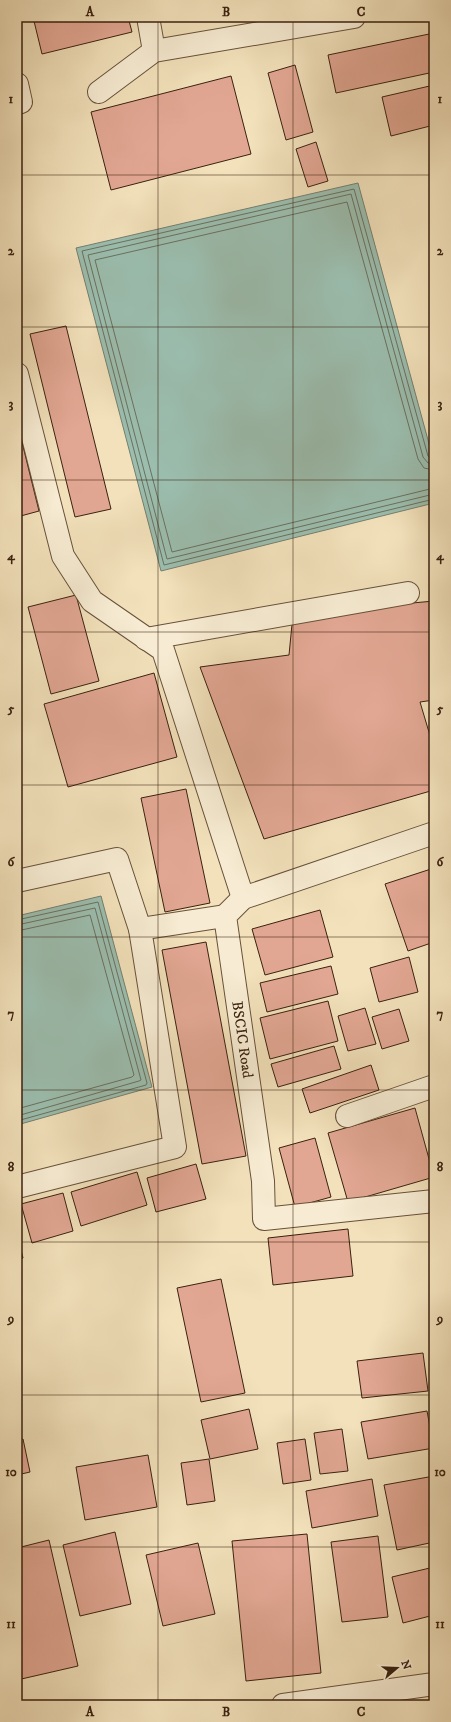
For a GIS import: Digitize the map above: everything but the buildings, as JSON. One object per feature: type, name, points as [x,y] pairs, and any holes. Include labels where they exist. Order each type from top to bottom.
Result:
[{"type":"street","points":[[148,17],[154,51]]},
{"type":"street","points":[[99,92],[154,51],[354,17]]},
{"type":"street","points":[[17,84],[21,102],[17,103]]},
{"type":"street","points":[[17,374],[63,556],[92,602],[163,650],[243,898]]},
{"type":"street","points":[[146,639],[408,593]]},
{"type":"street","points":[[140,929],[225,916],[243,898],[434,833]]},
{"type":"street","points":[[17,881],[117,859],[140,929],[175,1147],[17,1187]]},
{"type":"street","name":"BSCIC Road","points":[[225,916],[263,1181],[264,1219],[434,1201]]},
{"type":"street","points":[[347,1116],[434,1086]]},
{"type":"street","points":[[283,1705],[434,1684]]},
{"type":"water","points":[[358,183],[434,462],[434,503],[161,571],[76,248]]},
{"type":"water","points":[[101,896],[152,1087],[17,1125],[17,916]]}]
